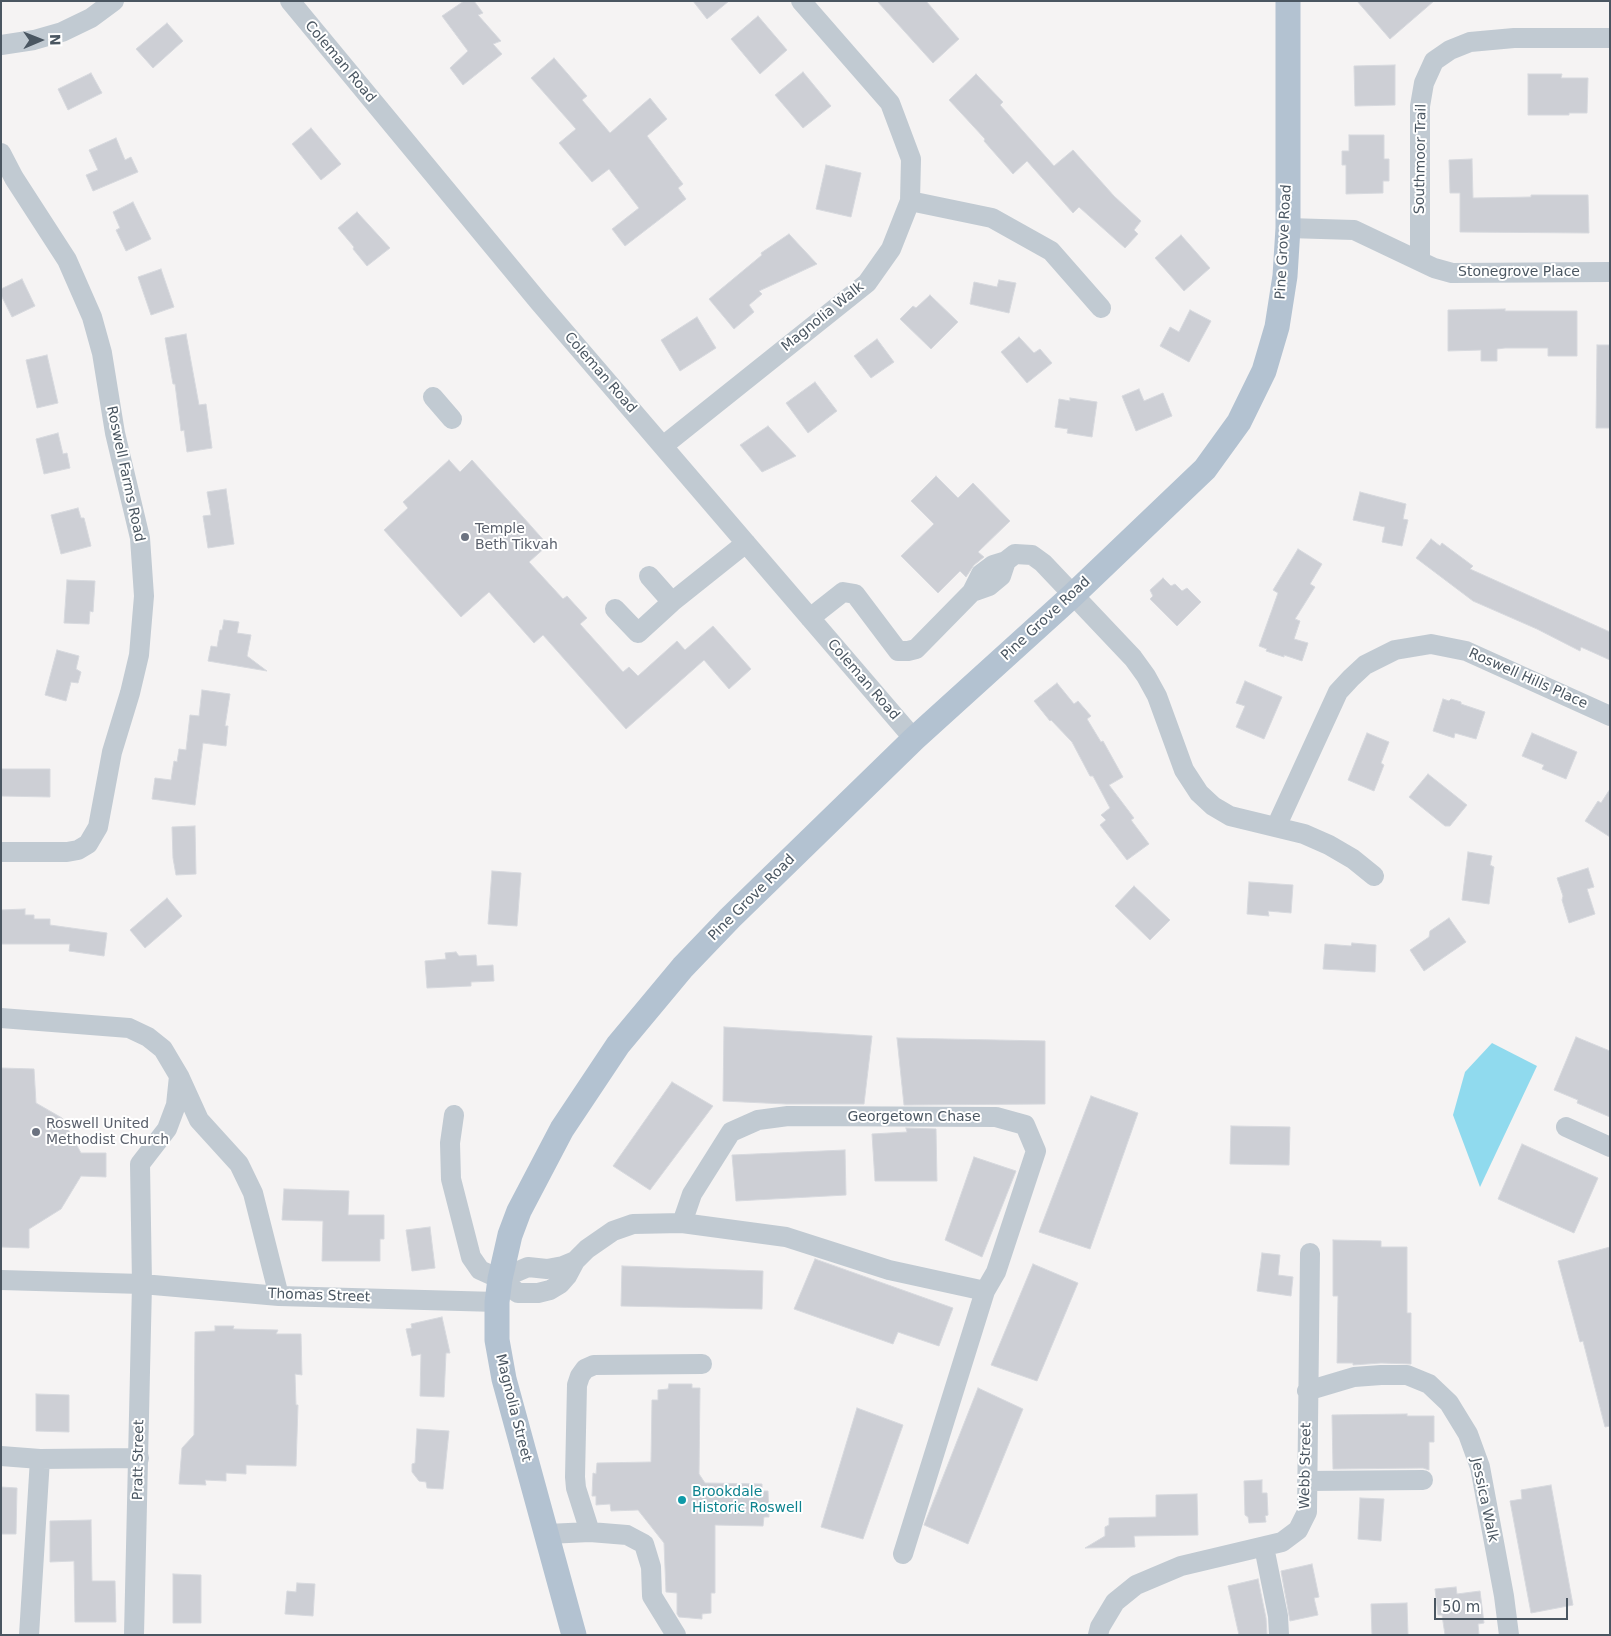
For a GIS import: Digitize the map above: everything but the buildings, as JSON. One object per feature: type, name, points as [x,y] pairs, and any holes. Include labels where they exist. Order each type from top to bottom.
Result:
[{"type":"main road","name":"Pine Grove Road","points":[[562,1129],[618,1045],[683,967],[730,918],[914,739],[1073,595],[1205,469],[1239,422],[1264,371],[1277,327],[1285,276],[1288,228],[1288,1]]},
{"type":"main road","name":"Magnolia Street","points":[[562,1129],[519,1212],[510,1235],[499,1290],[497,1340],[504,1379],[573,1634]]},
{"type":"street","points":[[1,44],[34,40],[62,32],[91,18],[114,1]]},
{"type":"street","name":"Coleman Road","points":[[290,1],[539,302],[914,739]]},
{"type":"street","name":"Magnolia Walk","points":[[662,446],[867,283],[891,249],[910,201],[911,159],[890,103],[801,1]]},
{"type":"street","name":"Southmoor Trail","points":[[1420,260],[1420,106],[1424,83],[1434,61],[1450,50],[1470,42],[1514,38],[1610,38]]},
{"type":"street","name":"Roswell Farms Road","points":[[1,153],[14,178],[67,260],[92,317],[102,353],[115,433],[140,538],[144,596],[139,655],[130,693],[112,752],[98,827],[88,844],[78,850],[67,852],[1,852]]},
{"type":"street","points":[[910,201],[992,218],[1043,246],[1051,251],[1101,308]]},
{"type":"street","name":"Stonegrove Place","points":[[1288,228],[1354,230],[1434,268],[1452,273],[1610,272]]},
{"type":"street","points":[[433,397],[452,419]]},
{"type":"street","points":[[615,609],[638,633],[672,602],[746,542]]},
{"type":"street","points":[[810,618],[844,592],[855,594],[898,651],[916,649],[972,592],[981,574],[993,565],[1006,561],[1015,554],[1032,555],[1043,563],[1132,658],[1146,676],[1157,696],[1184,770],[1199,793],[1213,806],[1230,816],[1304,834],[1329,845],[1353,858],[1374,876]]},
{"type":"street","points":[[650,576],[672,602]]},
{"type":"street","name":"Roswell Hills Place","points":[[1276,827],[1338,692],[1365,665],[1394,650],[1431,644],[1466,651],[1610,716]]},
{"type":"street","points":[[1,1018],[128,1028],[148,1037],[163,1049],[179,1076],[199,1120],[239,1164],[253,1193],[279,1296]]},
{"type":"street","name":"Pratt Street","points":[[134,1635],[142,1284],[140,1164],[167,1129],[176,1105],[179,1076]]},
{"type":"street","points":[[454,1115],[450,1143],[451,1179],[470,1257],[480,1270],[499,1290],[518,1293],[538,1293],[550,1290],[560,1284],[575,1261]]},
{"type":"street","name":"Georgetown Chase","points":[[682,1223],[692,1194],[731,1132],[758,1120],[788,1116],[996,1117],[1025,1125],[1036,1151],[996,1272],[984,1291],[904,1554]]},
{"type":"street","points":[[1566,1127],[1610,1147]]},
{"type":"street","points":[[499,1290],[528,1267],[547,1270],[563,1266],[575,1261],[598,1241],[614,1231],[633,1224],[682,1223],[786,1237],[889,1270],[984,1291]]},
{"type":"street","name":"Webb Street","points":[[1098,1635],[1100,1627],[1115,1602],[1136,1585],[1181,1566],[1282,1542],[1298,1530],[1306,1512],[1310,1253]]},
{"type":"street","name":"Thomas Street","points":[[1,1280],[142,1284],[279,1296],[499,1290]]},
{"type":"street","points":[[590,1532],[574,1477],[577,1385],[580,1376],[585,1369],[594,1365],[702,1364]]},
{"type":"street","name":"Jessica Walk","points":[[1307,1391],[1354,1377],[1407,1375],[1429,1384],[1449,1403],[1468,1434],[1480,1467],[1504,1596],[1509,1635]]},
{"type":"street","points":[[1,1456],[40,1459],[139,1458]]},
{"type":"street","points":[[29,1635],[40,1459]]},
{"type":"street","points":[[1306,1481],[1423,1480]]},
{"type":"street","points":[[547,1534],[590,1532],[627,1535],[644,1544],[651,1567],[652,1596],[676,1635]]},
{"type":"street","points":[[1264,1547],[1278,1616],[1279,1635]]},
{"type":"water","points":[[1492,1043],[1537,1066],[1480,1187],[1453,1115],[1465,1072]]},
{"type":"place","name":"Temple Beth Tikvah","points":[[465,537]]},
{"type":"place","name":"Roswell United Methodist Church","points":[[36,1132]]},
{"type":"place","name":"Brookdale Historic Roswell","points":[[682,1500]]}]
